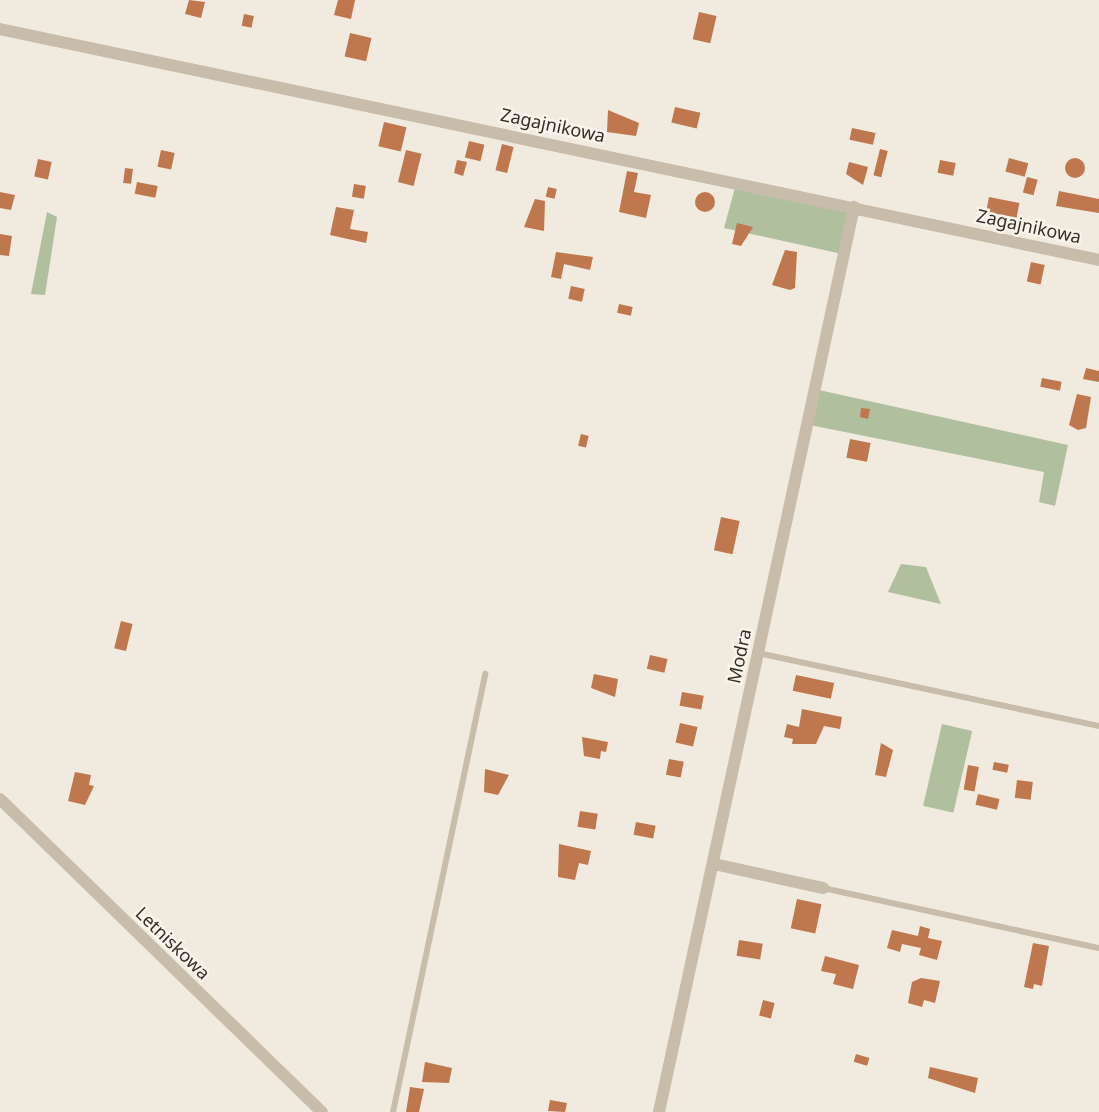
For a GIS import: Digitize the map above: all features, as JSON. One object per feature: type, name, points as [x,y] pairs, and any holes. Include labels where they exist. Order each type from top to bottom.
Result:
[{"type":"street","name":"Zagajnikowa","points":[[0,29],[1099,260]]},
{"type":"street","name":"Modra","points":[[659,1112],[854,207]]},
{"type":"street","name":"Letniskowa","points":[[0,799],[322,1112]]},
{"type":"street","points":[[714,864],[822,888]]},
{"type":"lane","points":[[758,653],[1099,726]]},
{"type":"lane","points":[[393,1112],[485,674]]},
{"type":"lane","points":[[822,888],[1099,948]]},
{"type":"green space","points":[[736,184],[844,208],[848,215],[842,254],[724,228]]},
{"type":"green space","points":[[47,212],[57,217],[45,295],[31,294]]},
{"type":"green space","points":[[819,390],[1068,445],[1055,506],[1039,502],[1044,472],[810,425]]},
{"type":"green space","points":[[901,564],[926,567],[941,604],[888,592]]},
{"type":"green space","points":[[942,724],[972,731],[953,813],[923,806]]},
{"type":"building","points":[[189,0],[205,2],[201,18],[185,14]]},
{"type":"building","points":[[338,0],[355,0],[351,19],[334,15]]},
{"type":"building","points":[[699,12],[717,16],[710,43],[693,39]]},
{"type":"building","points":[[244,14],[254,16],[252,28],[242,26]]},
{"type":"building","points":[[350,33],[371,38],[366,61],[345,56]]},
{"type":"building","points":[[675,107],[700,113],[697,128],[671,123]]},
{"type":"building","points":[[608,110],[639,123],[636,136],[607,132]]},
{"type":"building","points":[[384,122],[406,127],[401,152],[378,146]]},
{"type":"building","points":[[852,128],[875,133],[873,145],[850,140]]},
{"type":"building","points":[[469,141],[485,145],[480,161],[465,157]]},
{"type":"building","points":[[502,144],[514,147],[507,173],[495,170]]},
{"type":"building","points":[[880,149],[888,151],[881,177],[873,175]]},
{"type":"building","points":[[161,150],[175,153],[171,170],[157,167]]},
{"type":"building","points":[[406,150],[422,154],[414,186],[398,182]]},
{"type":"building","points":[[1009,158],[1028,163],[1025,177],[1005,172]]},
{"type":"building","points":[[1075,158],[1082,161],[1085,168],[1082,175],[1075,178],[1068,175],[1065,168],[1068,161]]},
{"type":"building","points":[[38,159],[52,162],[48,180],[34,177]]},
{"type":"building","points":[[457,160],[467,162],[463,176],[454,173]]},
{"type":"building","points":[[940,160],[956,163],[953,176],[938,173]]},
{"type":"building","points":[[849,162],[868,167],[863,185],[846,174]]},
{"type":"building","points":[[125,168],[133,169],[131,184],[123,183]]},
{"type":"building","points":[[627,171],[638,173],[634,192],[651,195],[646,218],[619,212]]},
{"type":"building","points":[[1027,177],[1038,180],[1033,195],[1023,192]]},
{"type":"building","points":[[137,182],[158,186],[155,198],[135,194]]},
{"type":"building","points":[[354,184],[366,186],[364,199],[352,197]]},
{"type":"building","points":[[548,187],[557,189],[555,199],[546,197]]},
{"type":"building","points":[[1059,191],[1099,199],[1099,213],[1056,206]]},
{"type":"building","points":[[0,192],[15,195],[11,210],[0,208]]},
{"type":"building","points":[[701,192],[709,192],[715,198],[715,206],[709,212],[701,212],[695,206],[695,198]]},
{"type":"building","points":[[989,197],[1019,203],[1017,218],[986,212]]},
{"type":"building","points":[[535,199],[545,201],[544,231],[524,227]]},
{"type":"building","points":[[336,207],[354,210],[350,229],[368,232],[366,243],[330,235]]},
{"type":"building","points":[[737,223],[753,227],[741,246],[732,244]]},
{"type":"building","points":[[0,234],[12,236],[9,256],[0,255]]},
{"type":"building","points":[[785,250],[797,252],[795,288],[790,290],[772,285]]},
{"type":"building","points":[[556,252],[593,257],[590,270],[564,264],[561,279],[551,277]]},
{"type":"building","points":[[1031,262],[1045,265],[1041,284],[1027,282]]},
{"type":"building","points":[[571,286],[585,289],[582,302],[568,299]]},
{"type":"building","points":[[619,304],[633,307],[631,316],[617,313]]},
{"type":"building","points":[[1086,368],[1099,371],[1099,382],[1083,379]]},
{"type":"building","points":[[1042,378],[1062,382],[1060,391],[1040,387]]},
{"type":"building","points":[[1077,394],[1091,397],[1086,428],[1078,430],[1069,425]]},
{"type":"building","points":[[861,408],[870,409],[868,419],[860,417]]},
{"type":"building","points":[[581,434],[589,436],[586,448],[578,446]]},
{"type":"building","points":[[850,439],[871,443],[867,462],[846,458]]},
{"type":"building","points":[[721,517],[740,521],[733,554],[714,550]]},
{"type":"building","points":[[121,621],[133,624],[126,651],[114,648]]},
{"type":"building","points":[[650,655],[668,659],[664,673],[647,669]]},
{"type":"building","points":[[594,674],[618,679],[615,697],[591,688]]},
{"type":"building","points":[[796,675],[834,683],[831,699],[793,691]]},
{"type":"building","points":[[682,692],[704,696],[701,710],[680,706]]},
{"type":"building","points":[[802,709],[842,717],[840,729],[824,726],[816,744],[792,744],[793,739],[784,737],[787,724],[799,727]]},
{"type":"building","points":[[680,723],[698,727],[693,747],[676,742]]},
{"type":"building","points":[[582,737],[608,742],[606,752],[601,751],[600,759],[584,756]]},
{"type":"building","points":[[881,743],[893,750],[886,777],[875,775]]},
{"type":"building","points":[[669,759],[684,762],[681,778],[666,775]]},
{"type":"building","points":[[994,762],[1009,765],[1007,773],[992,770]]},
{"type":"building","points":[[968,765],[979,767],[974,792],[964,790]]},
{"type":"building","points":[[485,769],[509,775],[498,795],[484,792]]},
{"type":"building","points":[[75,772],[91,775],[89,785],[94,786],[85,805],[68,801]]},
{"type":"building","points":[[1017,780],[1033,782],[1031,800],[1015,798]]},
{"type":"building","points":[[978,794],[999,799],[997,810],[976,805]]},
{"type":"building","points":[[580,811],[598,814],[595,830],[577,827]]},
{"type":"building","points":[[636,822],[656,826],[653,839],[634,835]]},
{"type":"building","points":[[559,844],[591,851],[588,865],[579,863],[575,880],[558,877]]},
{"type":"building","points":[[797,899],[821,904],[815,934],[791,928]]},
{"type":"building","points":[[920,926],[930,929],[928,938],[942,941],[937,960],[919,955],[921,948],[902,944],[900,952],[887,948],[892,930],[918,936]]},
{"type":"building","points":[[739,940],[763,944],[760,960],[736,956]]},
{"type":"building","points":[[1033,943],[1049,946],[1042,986],[1034,984],[1033,989],[1024,987]]},
{"type":"building","points":[[825,956],[859,965],[853,989],[833,984],[836,974],[821,971]]},
{"type":"building","points":[[921,978],[940,981],[935,1003],[924,1000],[922,1007],[908,1003],[912,982]]},
{"type":"building","points":[[763,1000],[775,1003],[771,1018],[759,1016]]},
{"type":"building","points":[[856,1054],[869,1058],[867,1066],[854,1062]]},
{"type":"building","points":[[425,1062],[452,1068],[449,1083],[422,1082]]},
{"type":"building","points":[[930,1067],[978,1078],[975,1093],[928,1078]]},
{"type":"building","points":[[410,1087],[424,1089],[419,1112],[406,1112]]},
{"type":"building","points":[[550,1100],[567,1103],[565,1112],[548,1111]]}]
